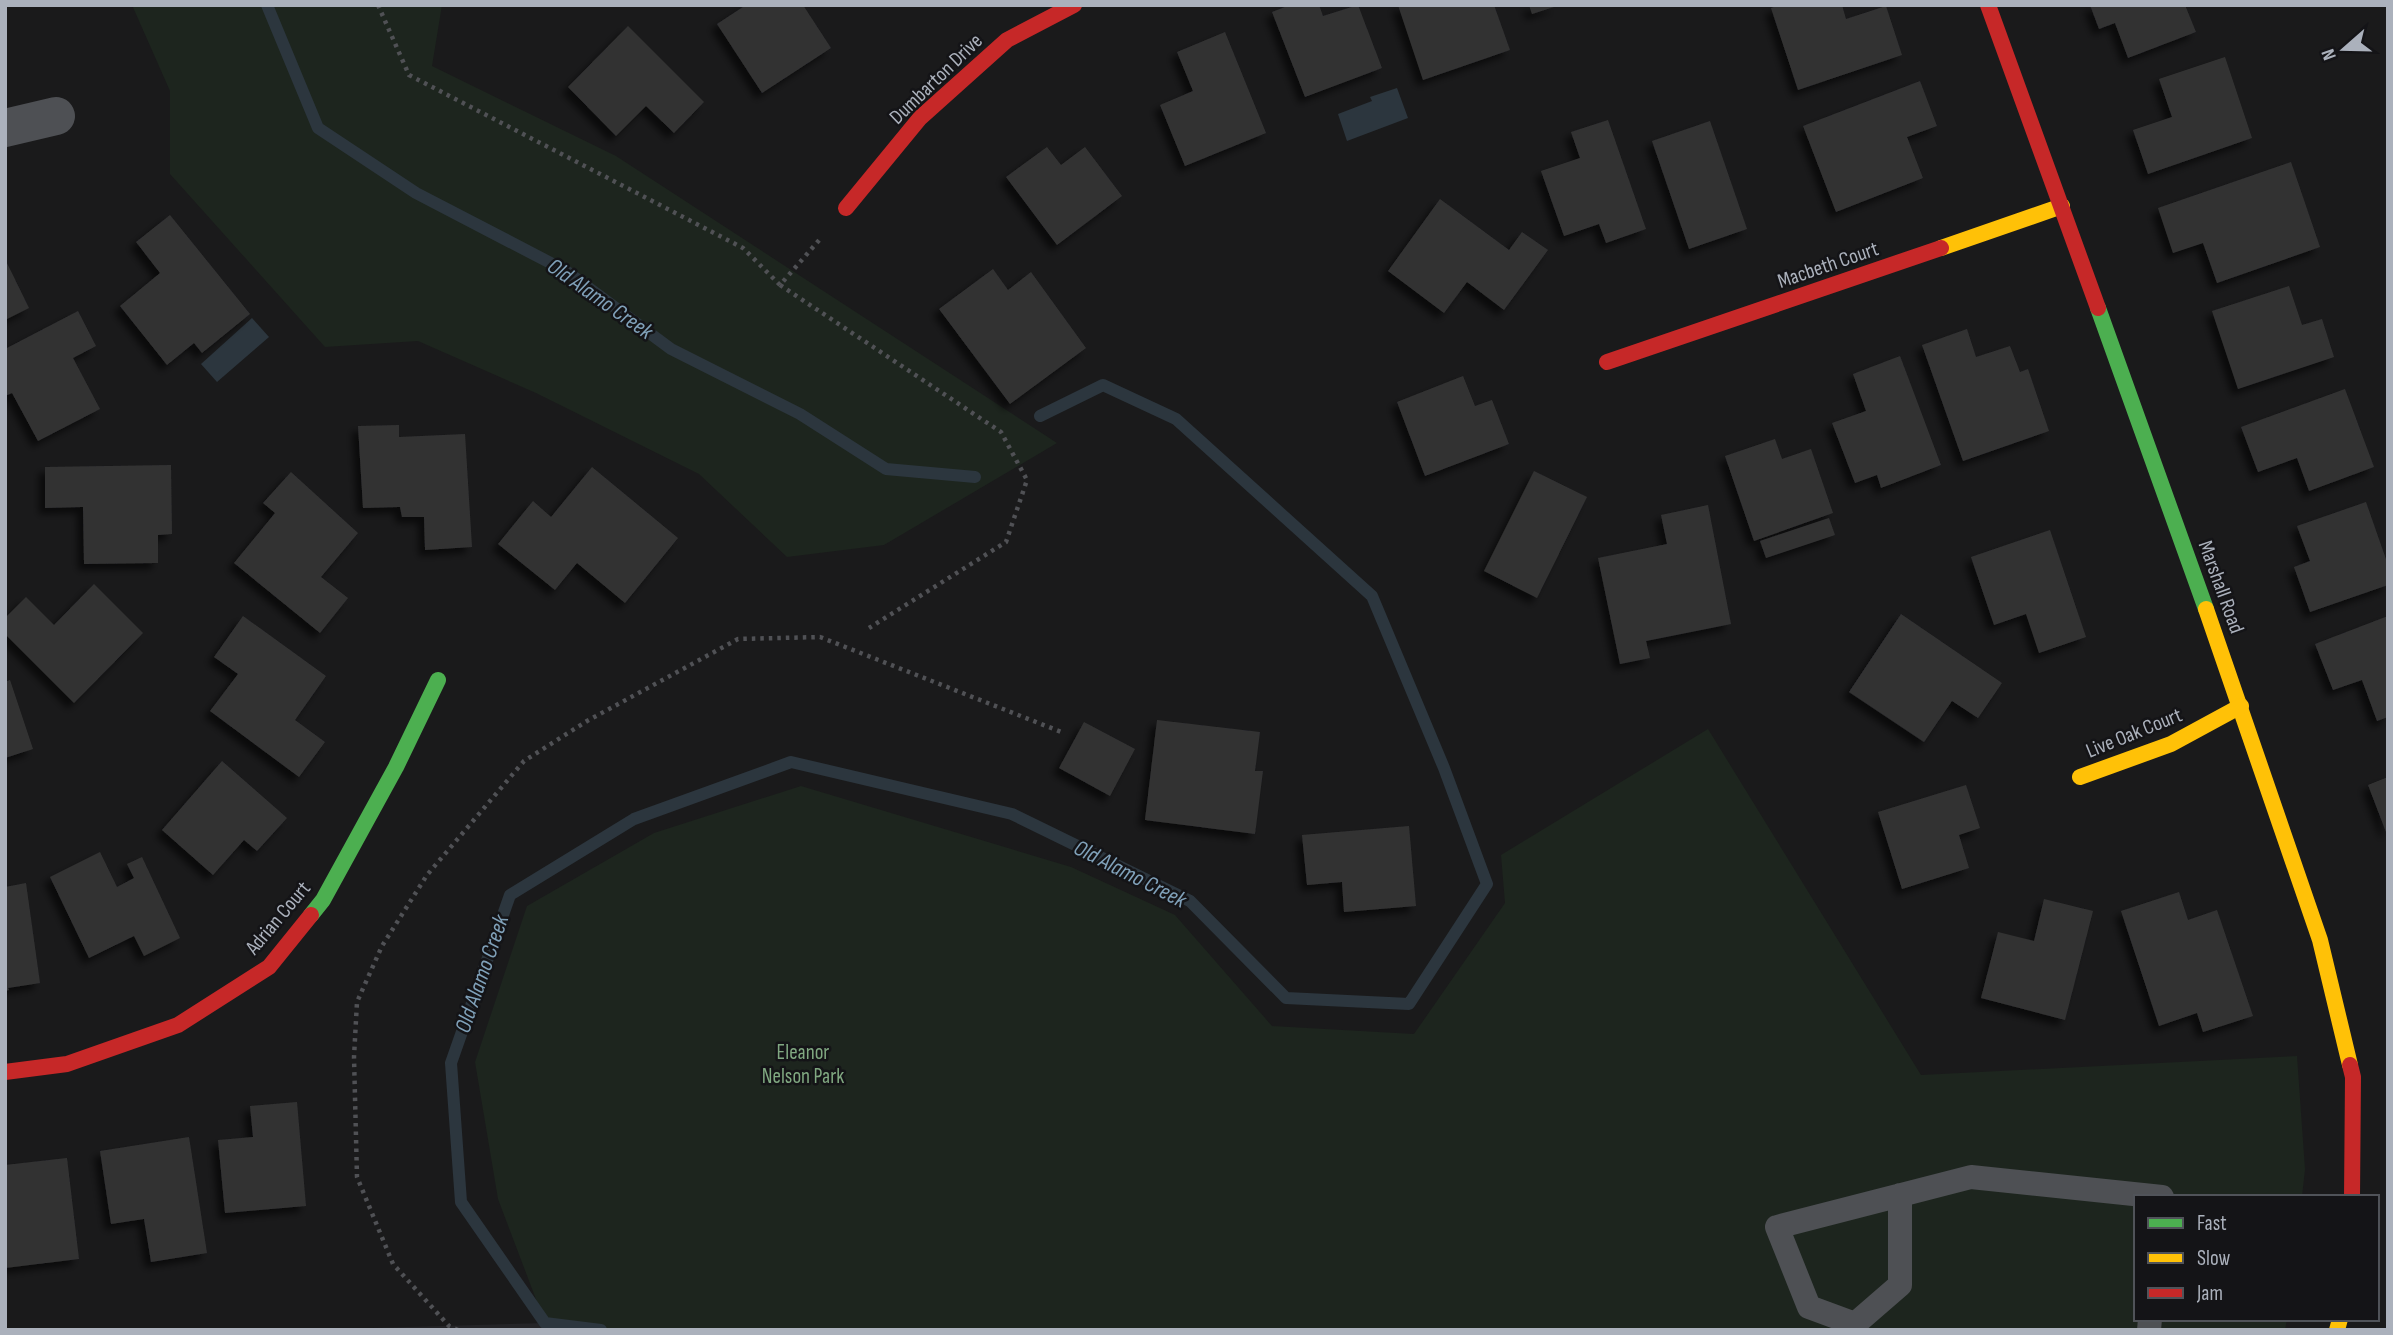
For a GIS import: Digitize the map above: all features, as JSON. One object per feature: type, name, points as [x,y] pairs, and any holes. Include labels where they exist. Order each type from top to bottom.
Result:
[{"type":"street","name":"Dumbarton Drive","points":[[846,208],[920,118],[1007,40],[1074,5]]},
{"type":"street","name":"Marshall Road","points":[[1988,5],[2241,706],[2320,940],[2353,1077],[2352,1195]]},
{"type":"street","points":[[5,128],[56,116]]},
{"type":"street","name":"Macbeth Court","points":[[1607,362],[2062,206]]},
{"type":"street","name":"Adrian Court","points":[[5,1073],[67,1064],[178,1025],[270,967],[323,900],[396,767],[438,680]]},
{"type":"street","name":"Live Oak Court","points":[[2080,777],[2171,744],[2241,706]]},
{"type":"lane","points":[[1900,1195],[1900,1285],[1855,1324],[1809,1307],[1777,1227],[1900,1195],[1971,1177],[2143,1195]]},
{"type":"path","points":[[378,5],[409,75],[743,248],[780,285],[1001,432],[1027,480],[1006,542],[869,628]]},
{"type":"path","points":[[780,285],[846,208]]},
{"type":"path","points":[[457,1330],[449,1326],[393,1264],[357,1177],[354,1057],[357,1002],[382,946],[427,874],[524,761],[587,721],[738,639],[820,637],[1064,733]]},
{"type":"shaded area","points":[[1397,88],[1408,118],[1347,141],[1338,114],[1372,101],[1370,97]]},
{"type":"shaded area","points":[[252,318],[269,337],[217,382],[201,364]]},
{"type":"shaded area","points":[[545,1323],[601,1330],[299,1330],[372,1328]]},
{"type":"green space","points":[[132,5],[442,5],[432,66],[616,156],[1057,443],[884,545],[787,557],[699,474],[536,393],[418,341],[325,347],[170,174],[170,91]]},
{"type":"green space","name":"Eleanor Nelson Park","points":[[1708,729],[1921,1075],[2297,1056],[2305,1169],[2302,1195],[2134,1195],[2134,1321],[2287,1321],[2285,1330],[601,1330],[545,1323],[498,1199],[475,1062],[527,906],[654,833],[801,786],[1071,867],[1175,915],[1272,1026],[1414,1034],[1505,903],[1501,855]]},
{"type":"building","points":[[746,5],[803,5],[831,48],[762,93],[717,24]]},
{"type":"building","points":[[1290,5],[1319,5],[1323,16],[1358,5],[1382,68],[1305,97],[1272,12]]},
{"type":"building","points":[[1398,5],[1494,5],[1510,50],[1423,80]]},
{"type":"building","points":[[1529,5],[1557,5],[1557,6],[1532,14]]},
{"type":"building","points":[[1780,5],[1842,5],[1846,19],[1886,6],[1902,55],[1798,90],[1771,8]]},
{"type":"building","points":[[2090,5],[2185,5],[2196,32],[2128,58],[2115,23],[2099,29]]},
{"type":"building","points":[[628,26],[704,102],[674,133],[646,106],[616,136],[568,87]]},
{"type":"building","points":[[1225,32],[1266,133],[1185,166],[1160,105],[1193,91],[1177,52]]},
{"type":"building","points":[[2225,57],[2252,138],[2148,174],[2133,130],[2172,117],[2159,79]]},
{"type":"building","points":[[1920,81],[1937,126],[1907,137],[1923,178],[1836,212],[1803,126]]},
{"type":"building","points":[[1608,120],[1646,229],[1606,243],[1599,224],[1564,236],[1541,171],[1580,158],[1571,132]]},
{"type":"building","points":[[1710,121],[1747,229],[1689,249],[1652,141]]},
{"type":"building","points":[[1047,147],[1061,165],[1085,147],[1122,196],[1057,245],[1006,177]]},
{"type":"building","points":[[2291,162],[2320,247],[2217,283],[2203,243],[2173,253],[2158,208]]},
{"type":"building","points":[[1440,199],[1509,250],[1522,232],[1548,250],[1504,310],[1467,282],[1444,313],[1388,271]]},
{"type":"building","points":[[170,215],[250,314],[202,353],[194,343],[167,365],[120,306],[160,273],[136,242]]},
{"type":"building","points":[[5,259],[29,308],[5,320]]},
{"type":"building","points":[[993,269],[1008,290],[1031,272],[1086,348],[1010,404],[939,309]]},
{"type":"building","points":[[2289,286],[2302,325],[2322,319],[2334,357],[2238,389],[2212,311]]},
{"type":"building","points":[[78,311],[96,346],[73,358],[100,409],[38,441],[12,393],[5,396],[5,349]]},
{"type":"building","points":[[1967,329],[1976,357],[2010,346],[2020,372],[2028,369],[2049,431],[1963,461],[1922,345]]},
{"type":"building","points":[[1900,356],[1941,465],[1881,488],[1877,475],[1855,483],[1832,423],[1866,411],[1853,374]]},
{"type":"building","points":[[1463,376],[1475,406],[1492,400],[1509,444],[1425,476],[1397,402]]},
{"type":"building","points":[[2345,389],[2374,467],[2309,491],[2297,458],[2258,472],[2241,427]]},
{"type":"building","points":[[399,425],[399,437],[465,434],[472,547],[425,550],[424,517],[402,517],[400,507],[363,508],[358,426]]},
{"type":"building","points":[[1775,439],[1782,459],[1811,449],[1833,513],[1754,541],[1725,456]]},
{"type":"building","points":[[171,465],[172,534],[158,535],[158,563],[84,564],[83,507],[45,508],[45,467]]},
{"type":"building","points":[[592,467],[678,538],[625,603],[577,563],[555,590],[498,544],[533,501],[551,517]]},
{"type":"building","points":[[1534,471],[1587,497],[1537,598],[1484,571]]},
{"type":"building","points":[[291,472],[358,533],[321,577],[348,598],[320,633],[234,563],[275,513],[263,503]]},
{"type":"building","points":[[2366,502],[2388,565],[2388,585],[2310,612],[2294,567],[2310,561],[2297,526]]},
{"type":"building","points":[[1708,505],[1731,624],[1646,641],[1650,658],[1620,664],[1598,558],[1667,544],[1661,515]]},
{"type":"building","points":[[1829,518],[1835,535],[1766,558],[1760,541]]},
{"type":"building","points":[[2050,530],[2086,637],[2039,653],[2026,614],[1994,625],[1971,557]]},
{"type":"building","points":[[94,584],[143,633],[74,703],[5,634],[5,618],[26,597],[54,625]]},
{"type":"building","points":[[1901,614],[2002,683],[1978,718],[1952,701],[1924,742],[1849,692]]},
{"type":"building","points":[[243,616],[326,676],[295,720],[325,742],[299,777],[210,711],[238,674],[214,657]]},
{"type":"building","points":[[2388,616],[2388,717],[2377,721],[2362,680],[2333,690],[2315,644]]},
{"type":"building","points":[[10,680],[33,749],[5,758],[5,682]]},
{"type":"building","points":[[1157,720],[1260,732],[1255,771],[1263,771],[1255,834],[1145,820]]},
{"type":"building","points":[[1084,722],[1135,749],[1110,796],[1059,768]]},
{"type":"building","points":[[222,761],[287,818],[257,851],[244,840],[213,875],[162,830]]},
{"type":"building","points":[[2388,777],[2388,831],[2386,832],[2368,785]]},
{"type":"building","points":[[1966,785],[1980,828],[1959,835],[1969,868],[1902,889],[1878,812]]},
{"type":"building","points":[[1409,826],[1416,906],[1344,912],[1342,882],[1307,885],[1302,835]]},
{"type":"building","points":[[100,852],[117,887],[134,878],[127,864],[142,857],[180,938],[144,956],[134,936],[89,958],[50,877]]},
{"type":"building","points":[[26,883],[40,983],[8,988],[9,990],[5,991],[5,887]]},
{"type":"building","points":[[2179,892],[2188,920],[2217,910],[2253,1016],[2203,1032],[2197,1013],[2159,1026],[2121,911]]},
{"type":"building","points":[[2044,899],[2093,911],[2065,1020],[1981,998],[1998,932],[2034,941]]},
{"type":"building","points":[[297,1102],[306,1206],[225,1213],[218,1140],[253,1137],[250,1106]]},
{"type":"building","points":[[189,1137],[207,1253],[151,1262],[144,1219],[111,1224],[100,1151]]},
{"type":"building","points":[[67,1158],[79,1259],[5,1268],[5,1165]]},
{"type":"waterway","name":"Old Alamo Creek","points":[[267,5],[318,128],[416,193],[566,271],[671,349],[800,414],[886,469],[975,477]]},
{"type":"waterway","name":"Old Alamo Creek","points":[[601,1330],[545,1323],[461,1202],[451,1063],[510,895],[634,819],[791,762],[1012,814],[1190,901],[1286,998],[1409,1004],[1487,884],[1444,768],[1372,596],[1176,419],[1103,385],[1040,416]]},
{"type":"traffic: fast","points":[[2098,308],[2206,609]]},
{"type":"traffic: fast","points":[[311,915],[323,900],[396,767],[438,680]]},
{"type":"traffic: slow","points":[[1941,248],[2062,206]]},
{"type":"traffic: slow","points":[[2206,609],[2320,940],[2350,1065]]},
{"type":"traffic: slow","points":[[2080,777],[2171,744],[2241,706]]},
{"type":"traffic: slow","points":[[2337,1330],[2339,1321]]},
{"type":"traffic: jam","points":[[846,208],[920,118],[1007,40],[1074,5]]},
{"type":"traffic: jam","points":[[1988,5],[2098,308]]},
{"type":"traffic: jam","points":[[1607,362],[1941,248]]},
{"type":"traffic: jam","points":[[5,1072],[67,1064],[178,1025],[269,967],[311,915]]},
{"type":"traffic: jam","points":[[2350,1065],[2353,1077],[2352,1195]]}]
